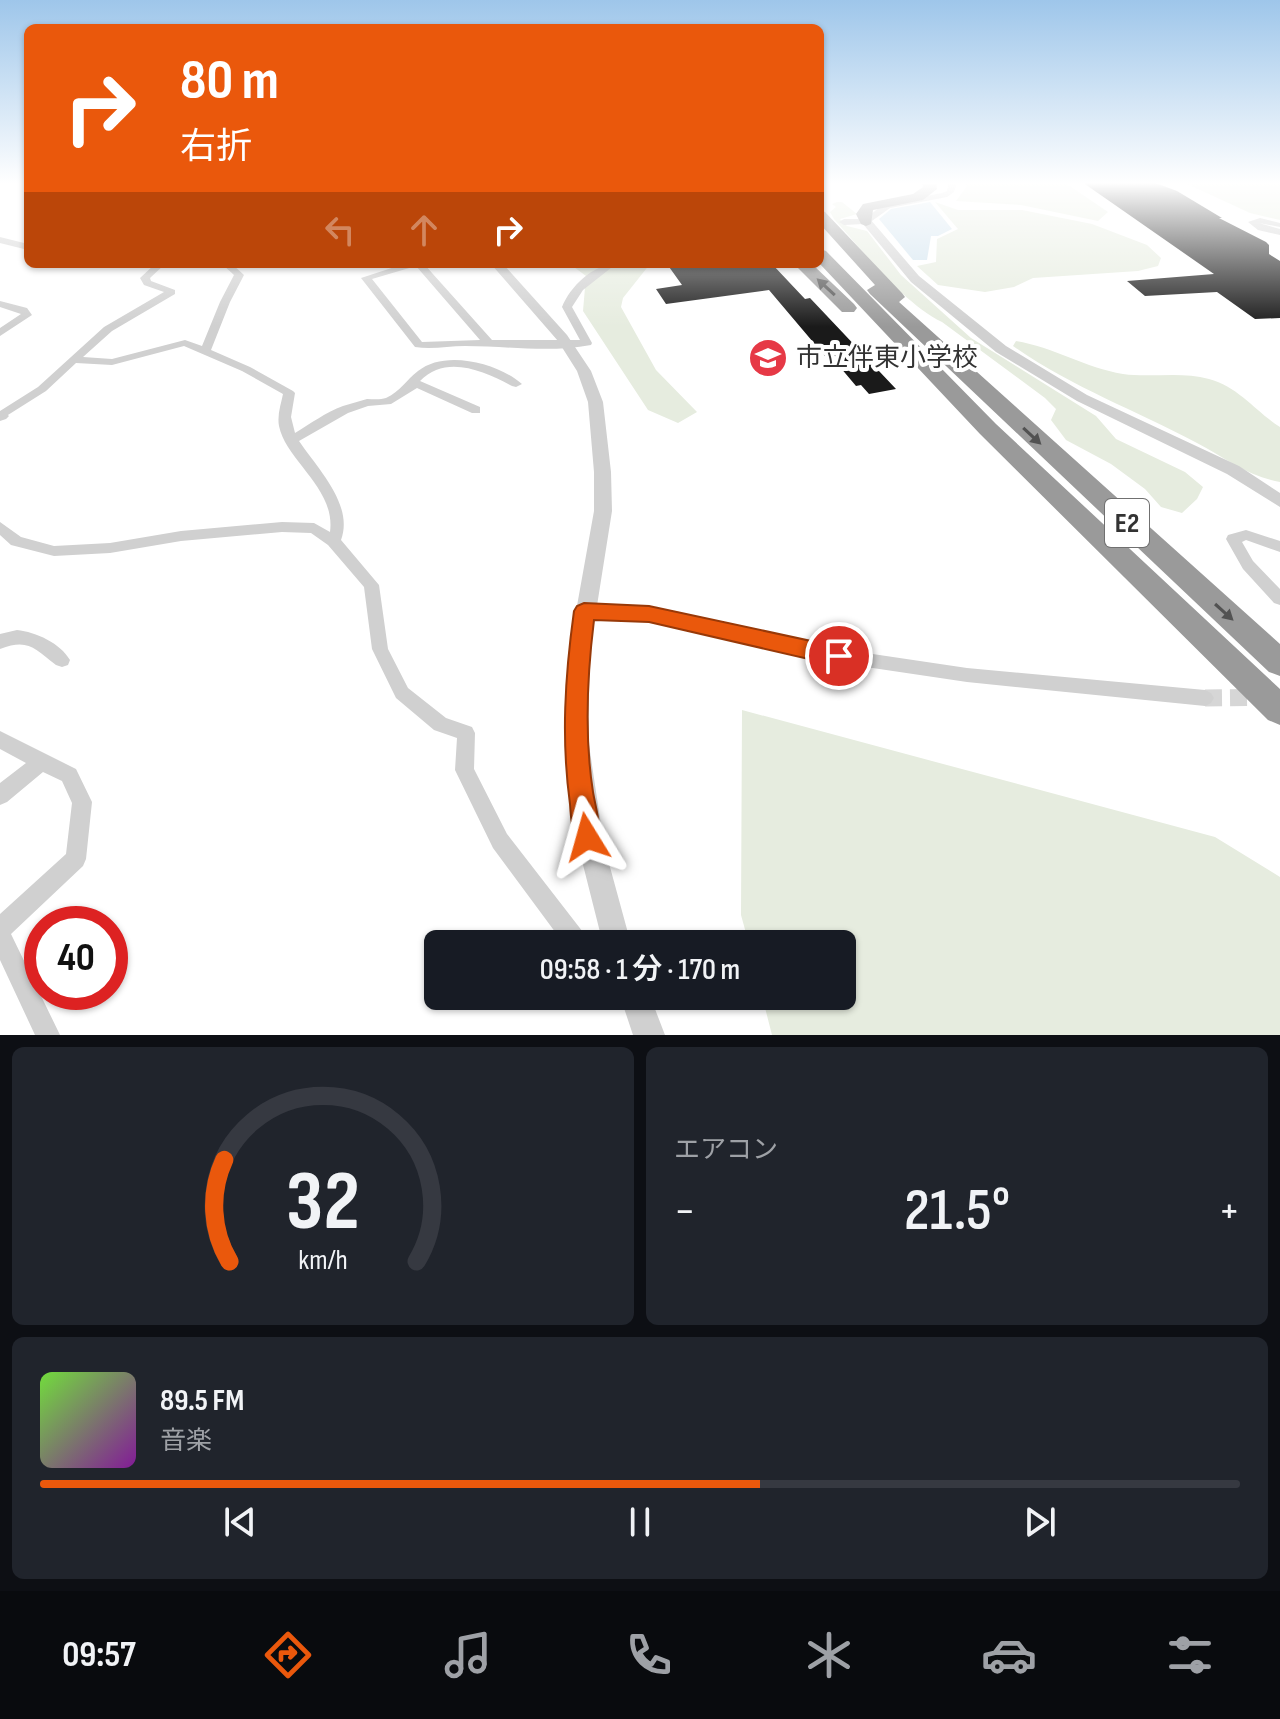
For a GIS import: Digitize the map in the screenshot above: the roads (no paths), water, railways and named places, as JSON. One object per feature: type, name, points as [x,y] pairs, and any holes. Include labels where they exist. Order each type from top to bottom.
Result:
[{"type":"highway","points":[[834,230],[974,384]]},
{"type":"highway","name":"E2","points":[[824,237],[974,384],[1280,663]]},
{"type":"highway","name":"E2","points":[[824,258],[944,386],[1089,530],[1280,710]]},
{"type":"highway","points":[[806,268],[1089,530]]},
{"type":"street","points":[[874,230],[915,279],[1012,357],[1082,398],[1233,470],[1280,501]]},
{"type":"street","points":[[0,240],[24,246]]},
{"type":"street","points":[[0,416],[42,389],[108,329],[172,292],[147,283],[145,278],[154,268]]},
{"type":"street","points":[[206,350],[239,275],[231,268]]},
{"type":"street","points":[[402,268],[366,278],[419,345],[430,347],[464,343],[587,343],[567,307],[579,287],[605,268]]},
{"type":"street","points":[[421,268],[489,344]]},
{"type":"street","points":[[500,268],[567,345],[592,389],[602,460],[603,518],[584,611],[577,673],[578,778],[587,837],[611,930]]},
{"type":"street","points":[[0,304],[23,310],[27,315],[0,333]]},
{"type":"street","points":[[72,360],[112,362],[185,343],[206,350],[289,393],[285,416],[287,431],[340,518],[339,533],[333,541]]},
{"type":"street","points":[[455,362],[464,343]]},
{"type":"street","points":[[415,384],[415,378],[455,362],[491,369],[516,384]]},
{"type":"street","points":[[294,439],[344,410],[367,403],[387,402],[415,384]]},
{"type":"street","points":[[415,384],[476,410]]},
{"type":"street","points":[[0,527],[16,541],[54,551],[110,548],[181,536],[282,527],[314,528],[333,541],[371,585],[380,649],[402,693],[440,724],[466,733],[464,770],[500,841],[567,930]]},
{"type":"street","points":[[1280,547],[1246,535],[1233,539],[1248,565],[1280,599]]},
{"type":"street","points":[[584,611],[649,614],[839,656],[967,675],[1205,698]]},
{"type":"street","points":[[0,642],[21,636],[35,640],[62,660]]},
{"type":"street","points":[[0,740],[69,775],[82,802],[76,859],[0,929]]},
{"type":"street","points":[[0,795],[41,762]]},
{"type":"street","points":[[0,936],[48,1035]]},
{"type":"street","points":[[640,1010],[649,1035]]},
{"type":"water","points":[[888,230],[949,230],[931,236],[927,260],[913,260]]},
{"type":"tunnel","points":[[1205,698],[1280,697]]},
{"type":"place","name":"市立伴東小学校","points":[[768,358]]}]
